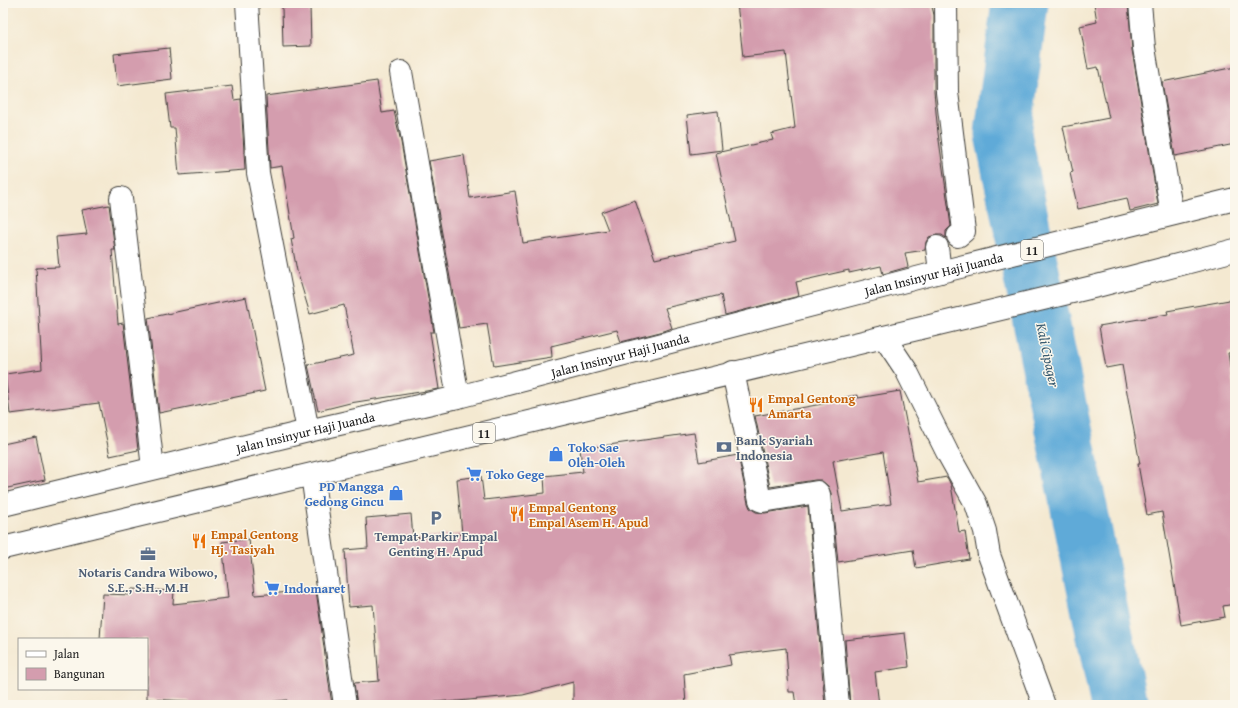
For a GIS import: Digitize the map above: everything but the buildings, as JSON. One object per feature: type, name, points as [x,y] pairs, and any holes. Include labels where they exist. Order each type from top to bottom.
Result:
[{"type":"main road","points":[[247,3],[258,173],[308,430]]},
{"type":"main road","points":[[946,3],[947,92],[964,231],[958,236]]},
{"type":"main road","points":[[1140,3],[1144,48],[1172,214]]},
{"type":"main road","points":[[401,72],[458,397]]},
{"type":"main road","points":[[121,198],[153,468]]},
{"type":"main road","name":"Jalan Insinyur Haji Juanda","points":[[3,505],[308,430],[458,397],[940,272],[1235,199]]},
{"type":"main road","points":[[937,247],[940,272]]},
{"type":"main road","name":"11","points":[[3,548],[1097,286],[1235,250]]},
{"type":"main road","points":[[884,337],[906,370],[947,452],[976,504],[989,555],[1044,705]]},
{"type":"main road","points":[[734,372],[760,500],[763,501],[817,492],[819,494],[838,705]]},
{"type":"main road","points":[[312,475],[345,705]]},
{"type":"waterway","name":"Kali Cipager","points":[[1020,3],[1003,134],[1118,700],[1121,705]]},
{"type":"place","name":"Empal Gentong Amarta","points":[[756,405]]},
{"type":"place","name":"Bank Syariah Indonesia","points":[[724,447]]},
{"type":"place","name":"Toko Sae Oleh-Oleh","points":[[556,454]]},
{"type":"place","name":"Toko Gege","points":[[474,474]]},
{"type":"place","name":"PD Mangga Gedong Gincu","points":[[396,493]]},
{"type":"place","name":"Empal Gentong Empal Asem H. Apud","points":[[517,514]]},
{"type":"place","name":"Tempat Parkir Empal Genting H. Apud","points":[[436,518]]},
{"type":"place","name":"Empal Gentong Hj. Tasiyah","points":[[199,541]]},
{"type":"place","name":"Notaris Candra Wibowo, S.E., S.H., M.H","points":[[148,554]]},
{"type":"place","name":"Indomaret","points":[[272,588]]}]
